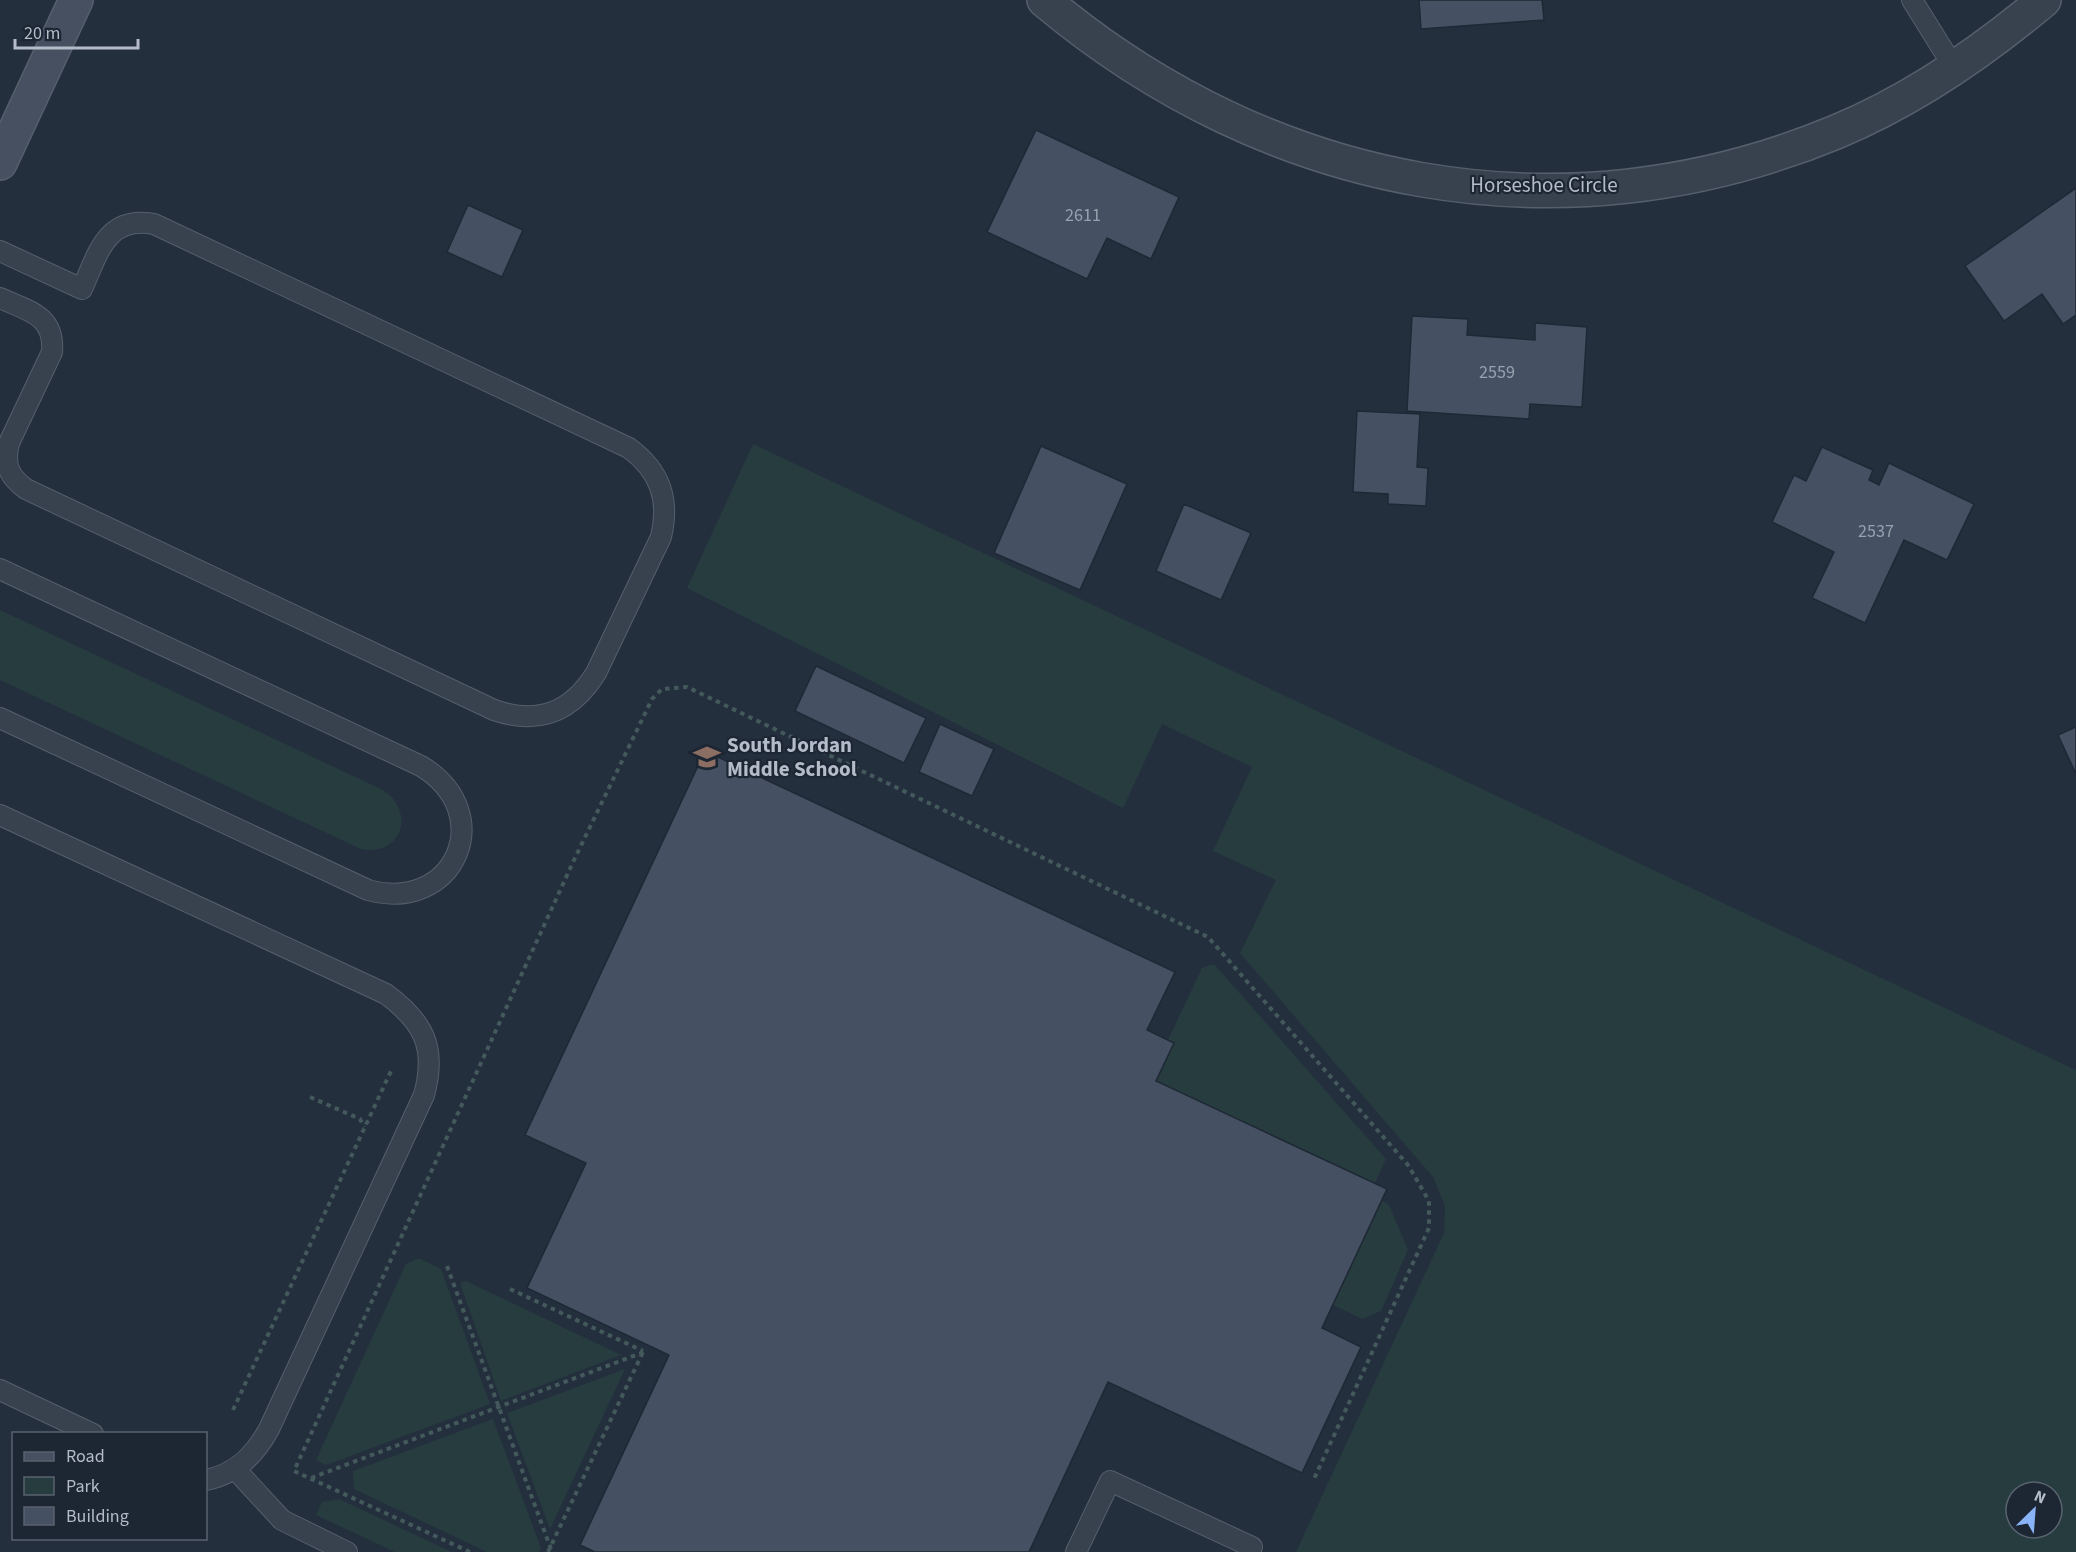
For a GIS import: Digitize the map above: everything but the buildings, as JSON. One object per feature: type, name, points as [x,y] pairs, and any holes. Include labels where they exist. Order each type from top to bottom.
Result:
[{"type":"main road","points":[[0,163],[76,0]]},
{"type":"street","name":"Horseshoe Circle","points":[[1044,0],[1087,36],[1141,73],[1198,106],[1258,134],[1320,156],[1384,173],[1449,184],[1515,190],[1581,189],[1647,183],[1722,169],[1775,154],[1837,132],[1897,102],[1954,69],[2004,34],[2044,0]]},
{"type":"lane","points":[[1912,0],[1954,69]]},
{"type":"lane","points":[[0,251],[81,289],[103,243],[112,231],[125,224],[140,222],[154,224],[636,453],[654,471],[661,486],[665,520],[646,568],[596,673],[585,690],[570,704],[552,713],[532,717],[512,716],[494,710],[26,489],[11,475],[6,456],[9,443],[52,352],[52,331],[39,316],[0,298]]},
{"type":"lane","points":[[0,569],[422,766],[437,775],[450,789],[463,823],[461,842],[455,858],[443,875],[427,888],[408,894],[378,893],[0,718]]},
{"type":"lane","points":[[0,815],[386,994],[406,1009],[426,1040],[429,1077],[403,1144],[269,1429],[254,1453],[235,1469],[207,1480]]},
{"type":"lane","points":[[0,1390],[89,1432]]},
{"type":"lane","points":[[235,1469],[282,1520],[347,1552]]},
{"type":"lane","points":[[1076,1552],[1110,1481],[1252,1548]]},
{"type":"path","points":[[470,1552],[294,1471],[601,801],[652,699],[662,689],[687,687],[1208,937],[1408,1165],[1429,1201],[1429,1228],[1314,1479]]},
{"type":"path","points":[[233,1410],[391,1071]]},
{"type":"path","points":[[310,1096],[360,1119],[364,1127]]},
{"type":"path","points":[[447,1266],[550,1550]]},
{"type":"path","points":[[510,1289],[644,1352]]},
{"type":"path","points":[[310,1478],[644,1352]]},
{"type":"path","points":[[550,1550],[644,1352]]},
{"type":"green space","points":[[753,444],[2076,1070],[2076,1552],[1296,1552],[1444,1233],[1445,1206],[1433,1177],[1240,953],[1276,880],[1213,851],[1252,767],[1162,724],[1123,808],[687,588]]},
{"type":"green space","points":[[0,610],[383,790],[393,799],[399,810],[400,831],[395,840],[375,850],[361,849],[0,680]]},
{"type":"green space","points":[[1214,964],[1386,1159],[1375,1183],[1156,1081],[1174,1043],[1168,1040],[1202,968]]},
{"type":"green space","points":[[1382,1201],[1389,1205],[1408,1250],[1381,1311],[1362,1319],[1333,1305]]},
{"type":"green space","points":[[419,1258],[441,1269],[490,1404],[326,1465],[316,1460],[406,1264]]},
{"type":"green space","points":[[466,1281],[621,1355],[501,1401],[460,1283]]},
{"type":"green space","points":[[625,1369],[550,1529],[507,1413]]},
{"type":"green space","points":[[493,1419],[541,1548],[539,1552],[487,1552],[354,1489],[353,1471]]},
{"type":"green space","points":[[339,1499],[452,1552],[395,1552],[316,1515],[322,1502]]},
{"type":"place","name":"South Jordan Middle School","points":[[707,757]]}]
